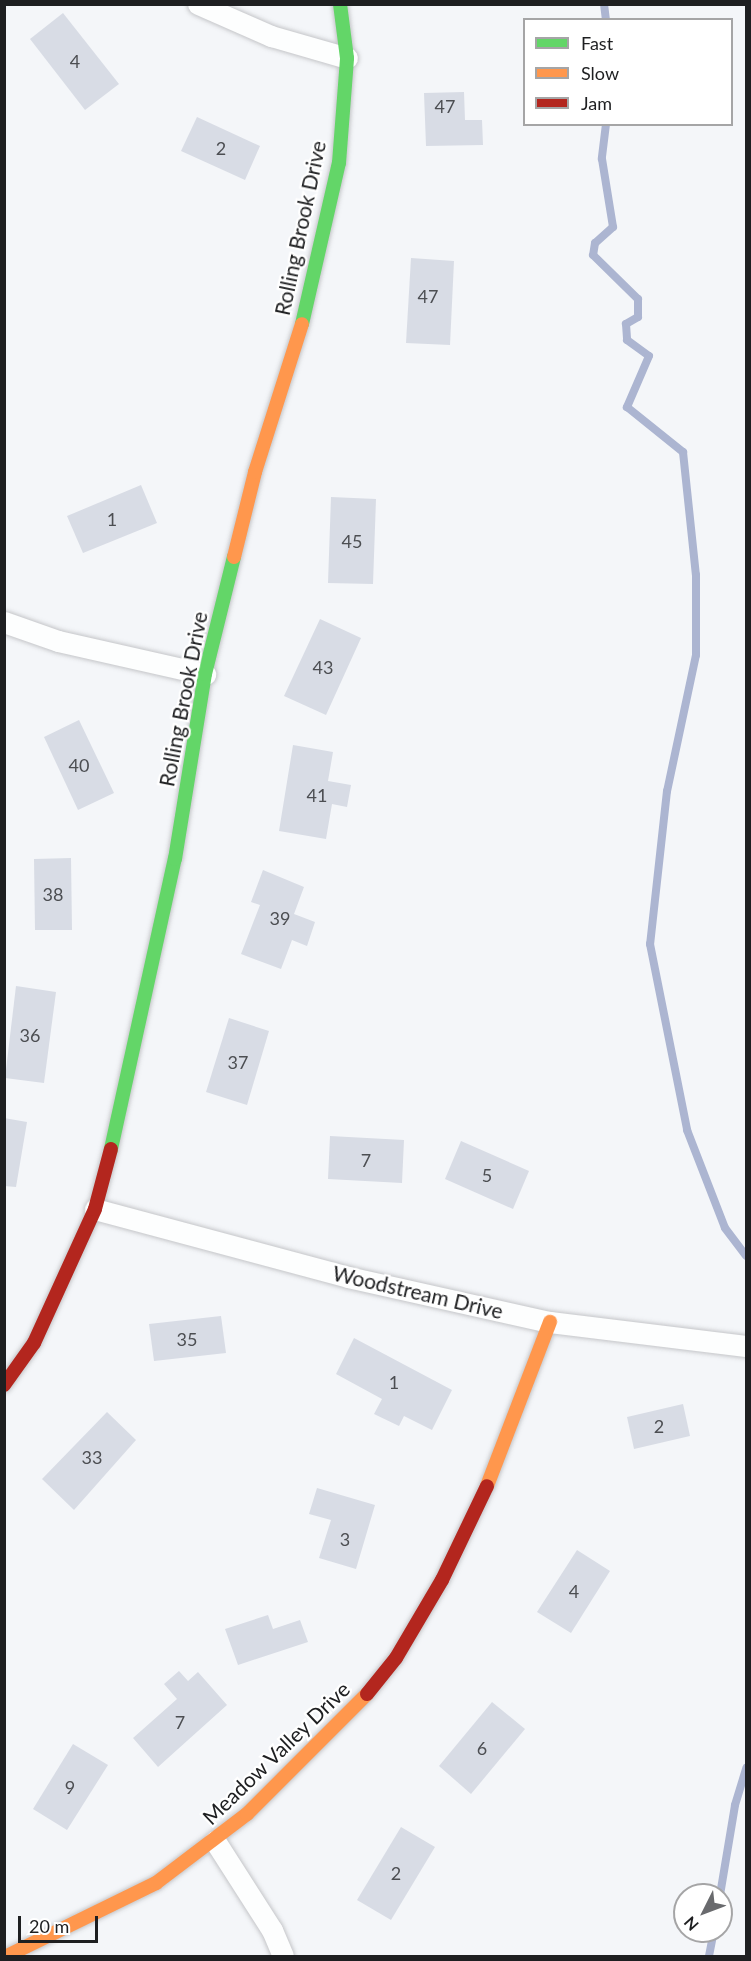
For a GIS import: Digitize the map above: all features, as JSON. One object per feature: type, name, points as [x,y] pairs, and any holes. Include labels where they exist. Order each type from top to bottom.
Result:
[{"type":"street","points":[[198,4],[270,36],[346,58]]},
{"type":"street","name":"Rolling Brook Drive","points":[[4,1385],[34,1343],[95,1209],[175,859],[205,674],[255,472],[297,348],[339,163],[346,58],[340,4]]},
{"type":"street","points":[[4,622],[58,641],[205,674]]},
{"type":"street","name":"Woodstream Drive","points":[[95,1209],[348,1277],[550,1322],[747,1346]]},
{"type":"street","name":"Meadow Valley Drive","points":[[7,1956],[156,1883],[215,1840],[351,1714],[396,1658],[442,1580],[481,1501],[550,1322]]},
{"type":"street","points":[[215,1840],[272,1930],[283,1956]]},
{"type":"building","points":[[63,13],[119,84],[85,110],[30,39]]},
{"type":"building","points":[[464,92],[465,120],[482,120],[483,145],[426,146],[424,93]]},
{"type":"building","points":[[197,117],[260,146],[245,180],[181,151]]},
{"type":"building","points":[[411,258],[454,261],[450,345],[406,343]]},
{"type":"building","points":[[141,485],[157,523],[83,553],[67,516]]},
{"type":"building","points":[[331,497],[376,499],[373,584],[328,583]]},
{"type":"building","points":[[320,619],[361,638],[326,715],[284,696]]},
{"type":"building","points":[[79,720],[114,793],[78,810],[44,737]]},
{"type":"building","points":[[293,745],[333,752],[328,781],[351,785],[347,807],[332,804],[326,839],[279,831]]},
{"type":"building","points":[[71,858],[72,930],[35,930],[34,859]]},
{"type":"building","points":[[263,870],[304,887],[294,914],[315,922],[307,946],[292,940],[281,969],[241,954],[260,905],[251,902]]},
{"type":"building","points":[[16,986],[56,992],[44,1083],[5,1078]]},
{"type":"building","points":[[229,1018],[269,1031],[247,1105],[206,1092]]},
{"type":"building","points":[[4,1118],[27,1122],[16,1187],[4,1186]]},
{"type":"building","points":[[330,1136],[404,1140],[402,1183],[328,1179]]},
{"type":"building","points":[[461,1141],[529,1171],[513,1209],[445,1179]]},
{"type":"building","points":[[221,1316],[226,1353],[154,1361],[149,1324]]},
{"type":"building","points":[[354,1338],[452,1390],[432,1430],[404,1416],[399,1426],[374,1414],[382,1399],[336,1374]]},
{"type":"building","points":[[683,1404],[690,1436],[634,1449],[627,1417]]},
{"type":"building","points":[[107,1412],[136,1440],[74,1510],[42,1479]]},
{"type":"building","points":[[317,1488],[375,1505],[356,1569],[319,1558],[331,1520],[309,1514]]},
{"type":"building","points":[[577,1550],[610,1571],[571,1633],[537,1612]]},
{"type":"building","points":[[268,1615],[273,1629],[300,1620],[308,1642],[238,1665],[225,1629]]},
{"type":"building","points":[[179,1671],[188,1681],[198,1672],[227,1705],[158,1767],[133,1738],[177,1699],[164,1684]]},
{"type":"building","points":[[492,1702],[525,1729],[471,1794],[439,1766]]},
{"type":"building","points":[[73,1744],[108,1765],[67,1830],[33,1809]]},
{"type":"building","points":[[401,1827],[435,1847],[391,1920],[357,1900]]},
{"type":"waterway","points":[[604,4],[606,18]]},
{"type":"waterway","points":[[606,126],[602,159],[613,227],[595,243],[593,255],[638,299],[638,317],[626,324],[627,340],[649,356],[627,407],[683,452],[696,575],[696,655],[667,791],[650,944],[687,1130],[725,1228],[746,1256]]},
{"type":"waterway","points":[[722,1883],[735,1805],[746,1768]]},
{"type":"waterway","points":[[709,1956],[712,1943]]},
{"type":"traffic: fast","points":[[302,324],[339,163],[347,58],[340,4]]},
{"type":"traffic: fast","points":[[111,1149],[175,859],[205,674],[234,557]]},
{"type":"traffic: slow","points":[[234,557],[255,472],[302,324]]},
{"type":"traffic: slow","points":[[487,1486],[550,1322]]},
{"type":"traffic: slow","points":[[7,1956],[156,1883],[247,1814],[367,1694]]},
{"type":"traffic: jam","points":[[4,1385],[34,1343],[95,1209],[111,1149]]},
{"type":"traffic: jam","points":[[367,1694],[396,1658],[442,1580],[487,1486]]}]
